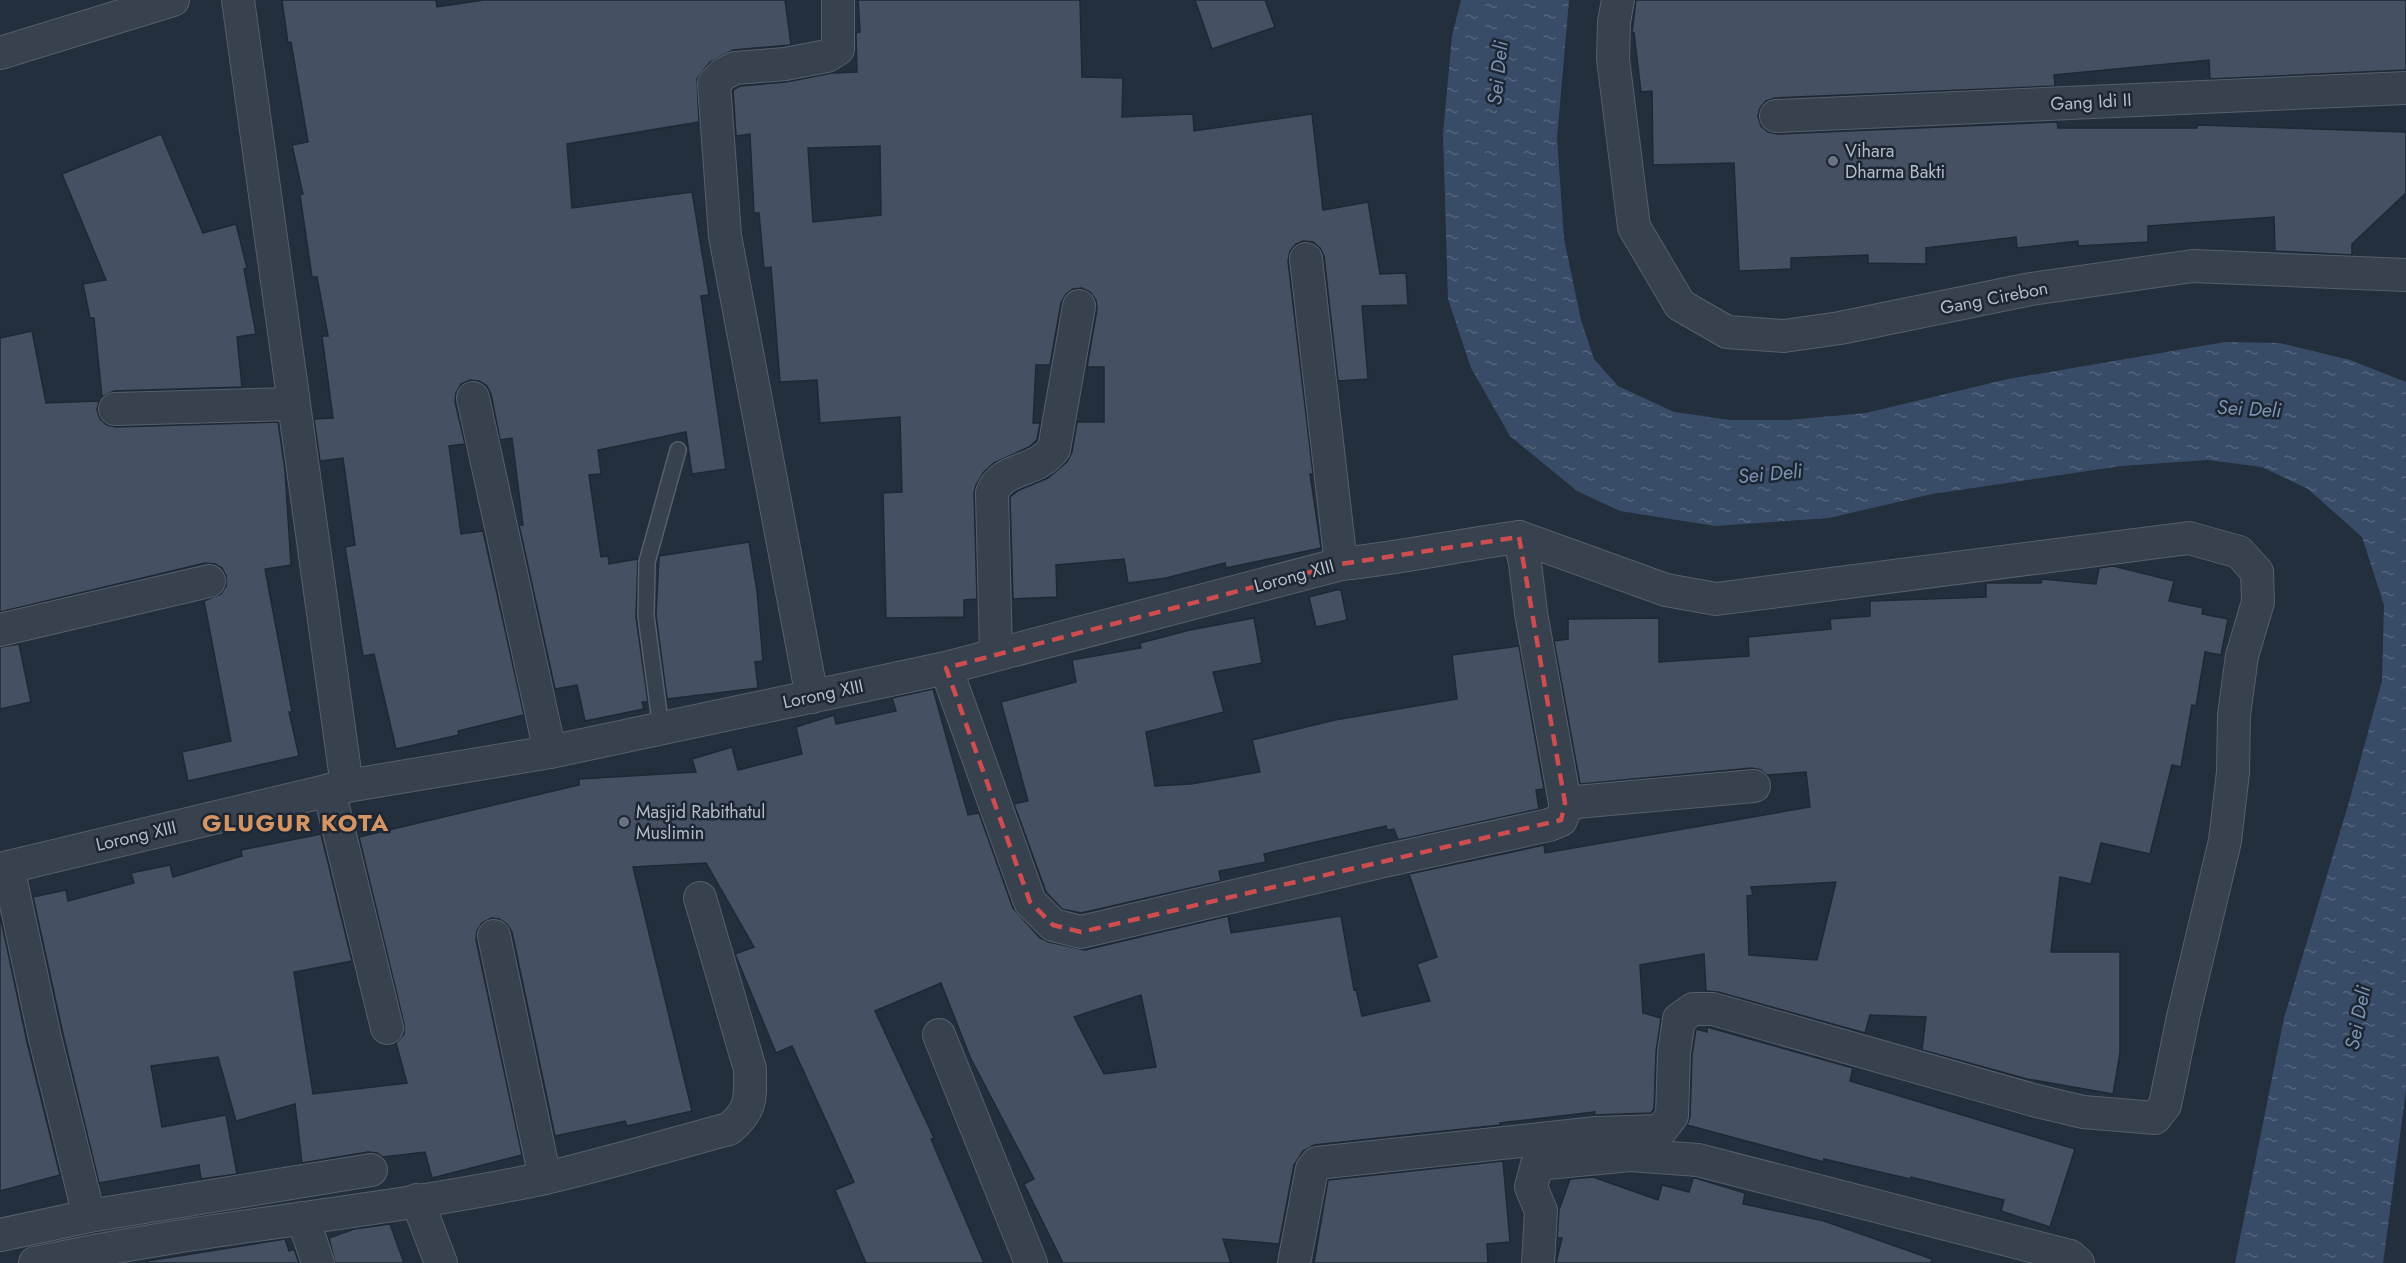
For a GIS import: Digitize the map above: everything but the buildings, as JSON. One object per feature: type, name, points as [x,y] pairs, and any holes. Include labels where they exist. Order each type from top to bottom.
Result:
[{"type":"street","points":[[0,53],[173,0]]},
{"type":"street","points":[[238,0],[293,404],[338,788],[387,1028]]},
{"type":"street","points":[[812,697],[725,236],[714,84],[723,74],[735,68],[785,64],[826,56],[838,49],[838,0]]},
{"type":"street","name":"Gang Cirebon","points":[[1618,0],[1614,22],[1613,59],[1634,227],[1680,305],[1727,332],[1784,336],[1840,328],[2031,290],[2193,266],[2406,275]]},
{"type":"street","name":"Gang Idi II","points":[[1776,116],[2406,88]]},
{"type":"street","name":"Lorong XIII","points":[[4,868],[338,788],[550,752],[946,668],[1341,564],[1306,259]]},
{"type":"street","points":[[996,654],[992,493],[1001,478],[1037,465],[1054,449],[1079,306]]},
{"type":"street","points":[[473,398],[550,752]]},
{"type":"street","points":[[115,409],[293,404]]},
{"type":"street","points":[[946,668],[1030,902],[1053,925],[1081,932],[1549,825],[1561,820],[1566,810],[1565,803],[1519,537]]},
{"type":"street","points":[[1294,1263],[1312,1169],[1317,1163],[1596,1133],[1660,1131],[1672,1116],[1674,1053],[1679,1018],[1693,1009],[1713,1009],[2022,1097],[2083,1112],[2155,1118],[2165,1105],[2183,1017],[2225,841],[2233,772],[2234,715],[2242,656],[2258,602],[2257,572],[2239,552],[2189,538],[1716,599],[1666,590],[1519,537],[1452,546],[1400,557],[1341,564]]},
{"type":"street","points":[[0,630],[209,581]]},
{"type":"street","points":[[1565,803],[1754,786]]},
{"type":"street","points":[[4,868],[89,1216]]},
{"type":"street","points":[[34,1263],[100,1249],[545,1178],[729,1129],[743,1117],[750,1097],[750,1069],[700,898]]},
{"type":"street","points":[[494,936],[545,1178]]},
{"type":"street","points":[[939,1035],[1031,1263]]},
{"type":"street","points":[[1538,1263],[1541,1211],[1531,1188],[1537,1164],[1630,1155],[1698,1160],[2070,1256],[2078,1263]]},
{"type":"street","points":[[15,1263],[2,1235],[89,1216],[371,1170]]},
{"type":"street","points":[[417,1200],[441,1263]]},
{"type":"street","points":[[303,1218],[318,1263]]},
{"type":"lane","points":[[660,728],[646,616],[647,562],[678,450]]},
{"type":"highlighted area","points":[[1519,537],[1565,803],[1561,820],[1081,932],[1053,925],[1030,902],[946,668],[1341,564]]},
{"type":"water","name":"Sei Deli","points":[[1461,0],[1569,0],[1557,138],[1564,239],[1581,320],[1594,359],[1618,386],[1674,412],[1730,420],[1789,420],[1866,413],[2008,379],[2225,342],[2280,343],[2350,360],[2406,382],[2406,1090],[2383,1263],[2235,1263],[2284,1018],[2349,802],[2382,681],[2384,605],[2362,537],[2308,489],[2262,467],[2208,460],[2121,466],[1932,494],[1829,518],[1715,526],[1620,511],[1577,491],[1510,436],[1471,368],[1448,299],[1443,134],[1452,36]]},
{"type":"place","name":"Vihara Dharma Bakti","points":[[1833,161]]},
{"type":"place","name":"Masjid Rabithatul Muslimin","points":[[624,822]]},
{"type":"district","name":"GLUGUR KOTA","points":[[296,822]]}]
